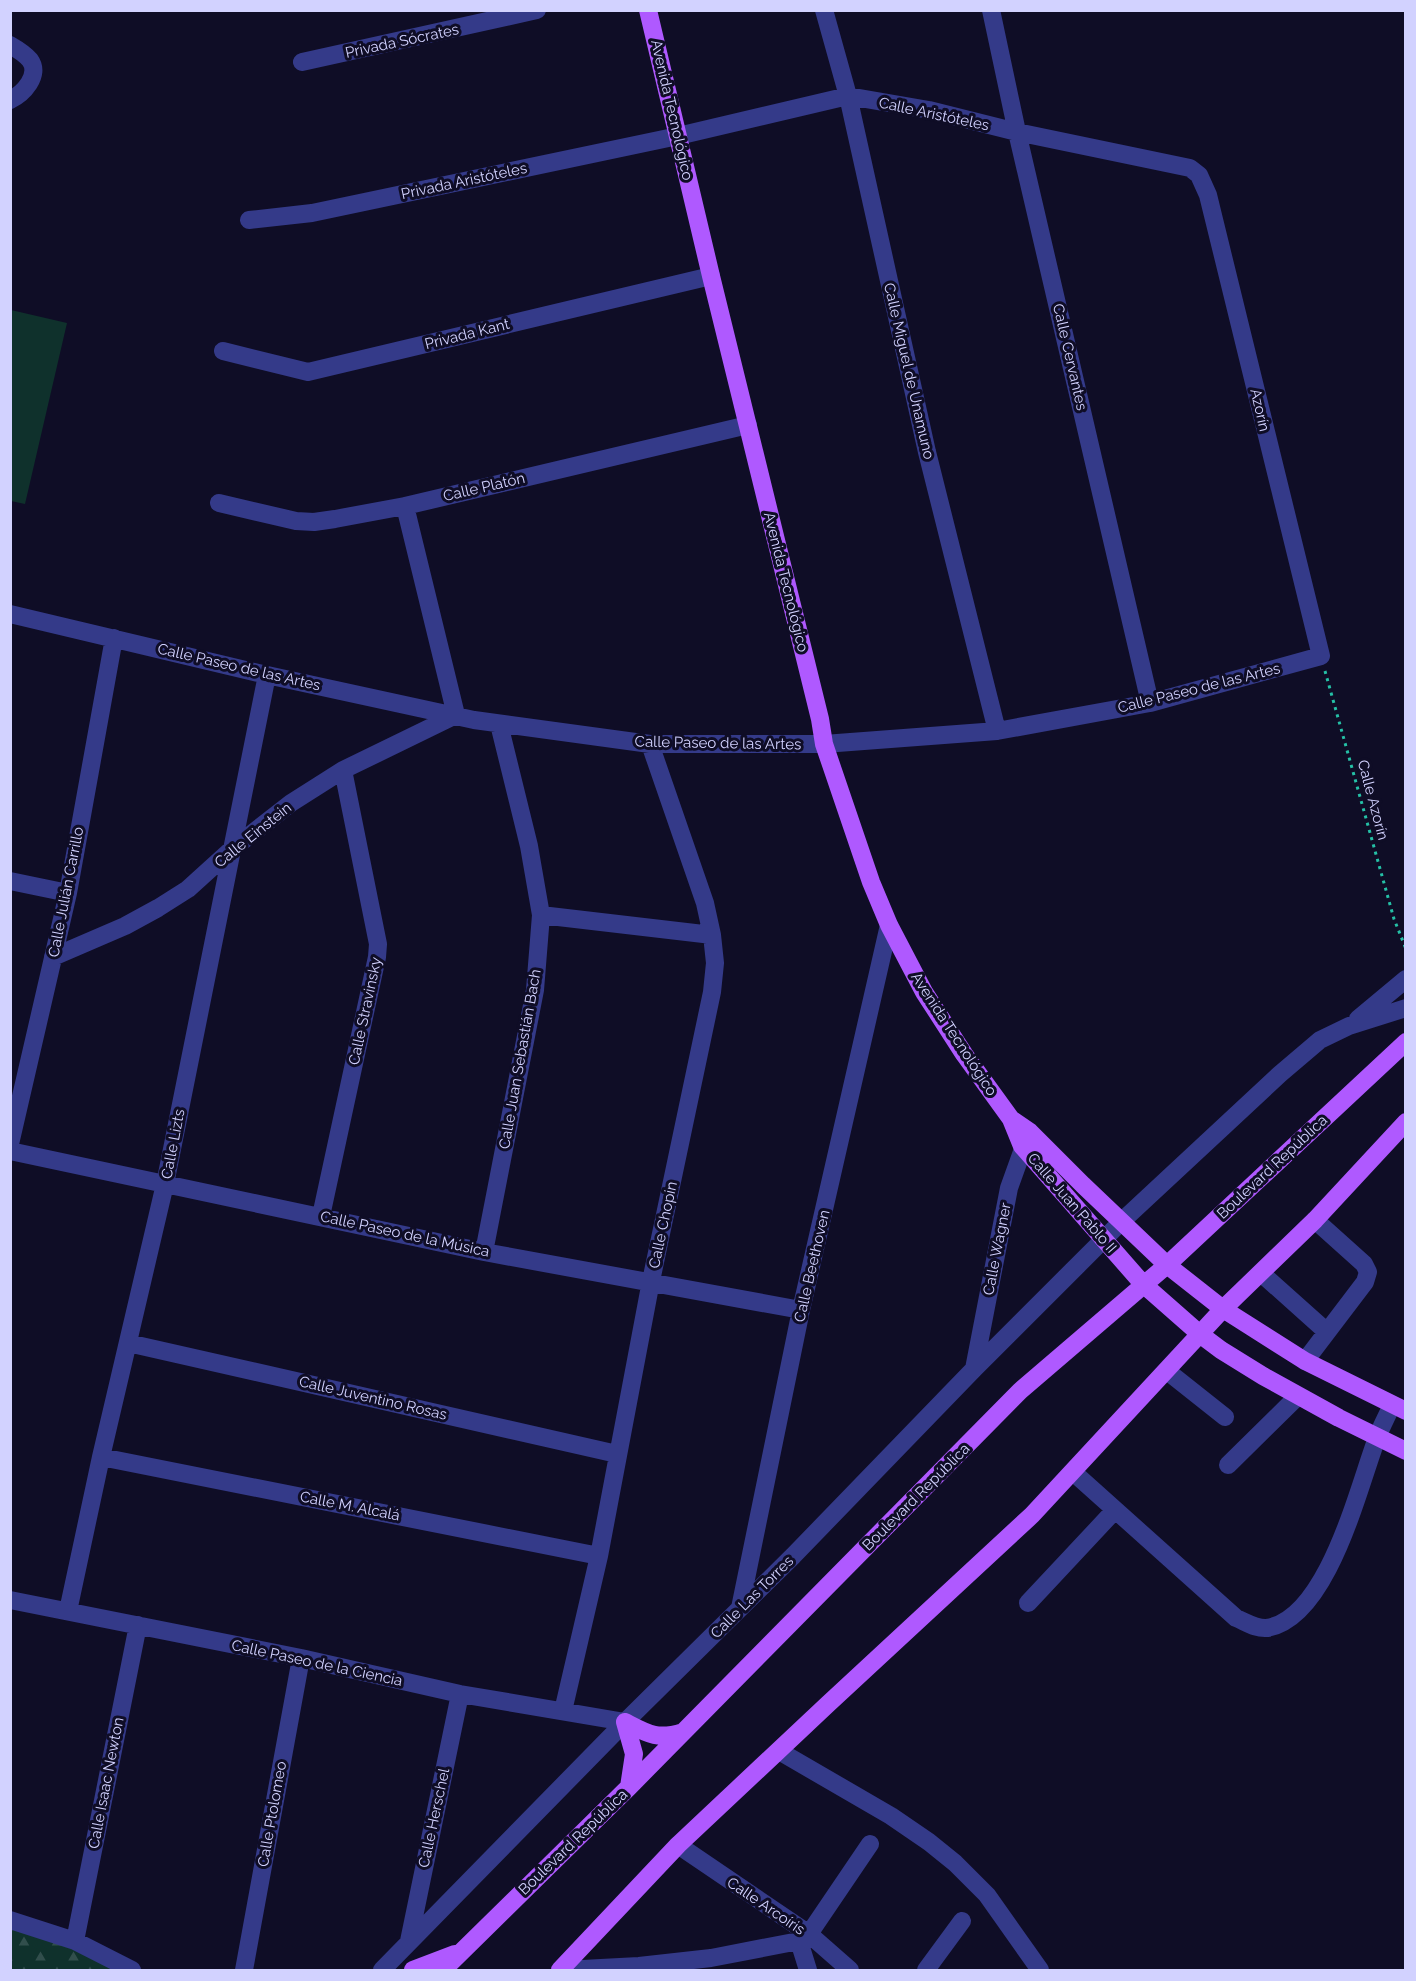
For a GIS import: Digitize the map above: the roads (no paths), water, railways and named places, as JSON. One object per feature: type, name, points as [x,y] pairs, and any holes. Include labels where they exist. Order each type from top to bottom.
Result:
[{"type":"main road","name":"Avenida Tecnológico","points":[[648,10],[824,744],[871,882],[889,925],[924,992],[964,1054],[1011,1119]]},
{"type":"main road","name":"Boulevard República","points":[[443,1971],[629,1787],[1020,1391],[1167,1265],[1406,1042]]},
{"type":"main road","name":"Calle Juan Pablo II","points":[[1011,1119],[1103,1240],[1143,1284],[1201,1335],[1221,1350],[1298,1396],[1406,1450]]},
{"type":"main road","points":[[561,1971],[678,1845],[1032,1515],[1223,1309],[1315,1220],[1406,1122]]},
{"type":"main road","name":"Calle Juan Pablo II","points":[[1026,1139],[1167,1265],[1223,1309],[1305,1360],[1399,1408]]},
{"type":"main road","points":[[625,1722],[656,1736],[666,1737],[683,1732]]},
{"type":"main road","points":[[625,1722],[634,1754],[629,1787]]},
{"type":"main road","points":[[413,1971],[462,1951]]},
{"type":"street","name":"Privada Sócrates","points":[[302,62],[537,10]]},
{"type":"street","name":"Calle Miguel de Unamuno","points":[[824,10],[848,96],[927,452],[997,731]]},
{"type":"street","name":"Calle Cervantes","points":[[991,10],[1017,132],[1150,703]]},
{"type":"street","points":[[10,45],[32,62],[33,72],[30,82],[20,96],[10,100]]},
{"type":"street","name":"Calle Aristóteles","points":[[678,136],[848,96],[929,110],[1017,132],[1190,168]]},
{"type":"street","name":"Privada Aristóteles","points":[[249,220],[312,213],[678,136]]},
{"type":"street","name":"Azorín","points":[[1190,168],[1199,175],[1208,195],[1321,657]]},
{"type":"street","name":"Privada Kant","points":[[223,351],[308,372],[711,276]]},
{"type":"street","name":"Calle Platón","points":[[219,503],[314,522],[405,506],[748,425]]},
{"type":"street","points":[[405,506],[456,716]]},
{"type":"street","name":"Calle Paseo de las Artes","points":[[10,614],[267,675],[456,716],[650,744],[824,744],[997,731],[1150,703],[1321,657]]},
{"type":"street","name":"Calle Julián Carrillo","points":[[10,1144],[68,893],[114,638]]},
{"type":"street","name":"Calle Lizts","points":[[68,1611],[101,1456],[165,1184],[267,675]]},
{"type":"street","name":"Calle Einstein","points":[[53,957],[125,926],[158,908],[188,889],[231,850],[291,803],[343,770],[456,716]]},
{"type":"street","name":"Calle Juan Sebastián Bach","points":[[484,1252],[536,990],[542,915],[529,846],[499,724]]},
{"type":"street","name":"Calle Chopin","points":[[563,1711],[599,1556],[651,1281],[712,992],[715,963],[705,903],[650,744]]},
{"type":"street","name":"Calle Stravinsky","points":[[321,1216],[377,957],[376,929],[343,770]]},
{"type":"street","points":[[10,881],[68,893]]},
{"type":"street","points":[[542,915],[712,935]]},
{"type":"street","name":"Calle Beethoven","points":[[740,1608],[801,1310],[889,925]]},
{"type":"street","points":[[1349,1026],[1406,979]]},
{"type":"street","points":[[1349,1026],[1406,1008]]},
{"type":"street","name":"Calle Las Torres","points":[[382,1971],[625,1722],[793,1556],[974,1369],[1121,1222],[1288,1067],[1320,1040],[1349,1026]]},
{"type":"street","name":"Calle Wagner","points":[[974,1369],[1008,1188],[1026,1139]]},
{"type":"street","name":"Calle Paseo de la Música","points":[[10,1151],[484,1252],[801,1310]]},
{"type":"street","points":[[1305,1360],[1365,1282],[1368,1272],[1364,1264],[1315,1220]]},
{"type":"street","points":[[1261,1273],[1327,1332]]},
{"type":"street","name":"Calle Juventino Rosas","points":[[128,1343],[617,1454]]},
{"type":"street","points":[[1167,1371],[1225,1417]]},
{"type":"street","points":[[1228,1465],[1298,1396]]},
{"type":"street","points":[[1073,1472],[1236,1618],[1257,1627],[1267,1628],[1290,1618],[1309,1600],[1336,1551],[1354,1507],[1377,1437],[1399,1408]]},
{"type":"street","name":"Calle M. Alcalá","points":[[101,1456],[599,1556]]},
{"type":"street","points":[[1028,1604],[1115,1510]]},
{"type":"street","name":"Calle Paseo de la Ciencia","points":[[10,1600],[301,1658],[460,1694],[625,1722]]},
{"type":"street","name":"Calle Isaac Newton","points":[[75,1941],[138,1625]]},
{"type":"street","name":"Calle Ptolomeo","points":[[244,1971],[301,1658]]},
{"type":"street","name":"Calle Herschel","points":[[409,1941],[460,1694]]},
{"type":"street","points":[[779,1751],[891,1816],[955,1863],[987,1895],[1040,1971]]},
{"type":"street","points":[[561,1971],[712,1964],[804,1938],[870,1844]]},
{"type":"street","name":"Calle Arcoíris","points":[[678,1845],[850,1971]]},
{"type":"street","points":[[10,1920],[75,1941],[132,1971]]},
{"type":"street","points":[[926,1971],[962,1921]]},
{"type":"street","points":[[804,1938],[808,1971]]}]
